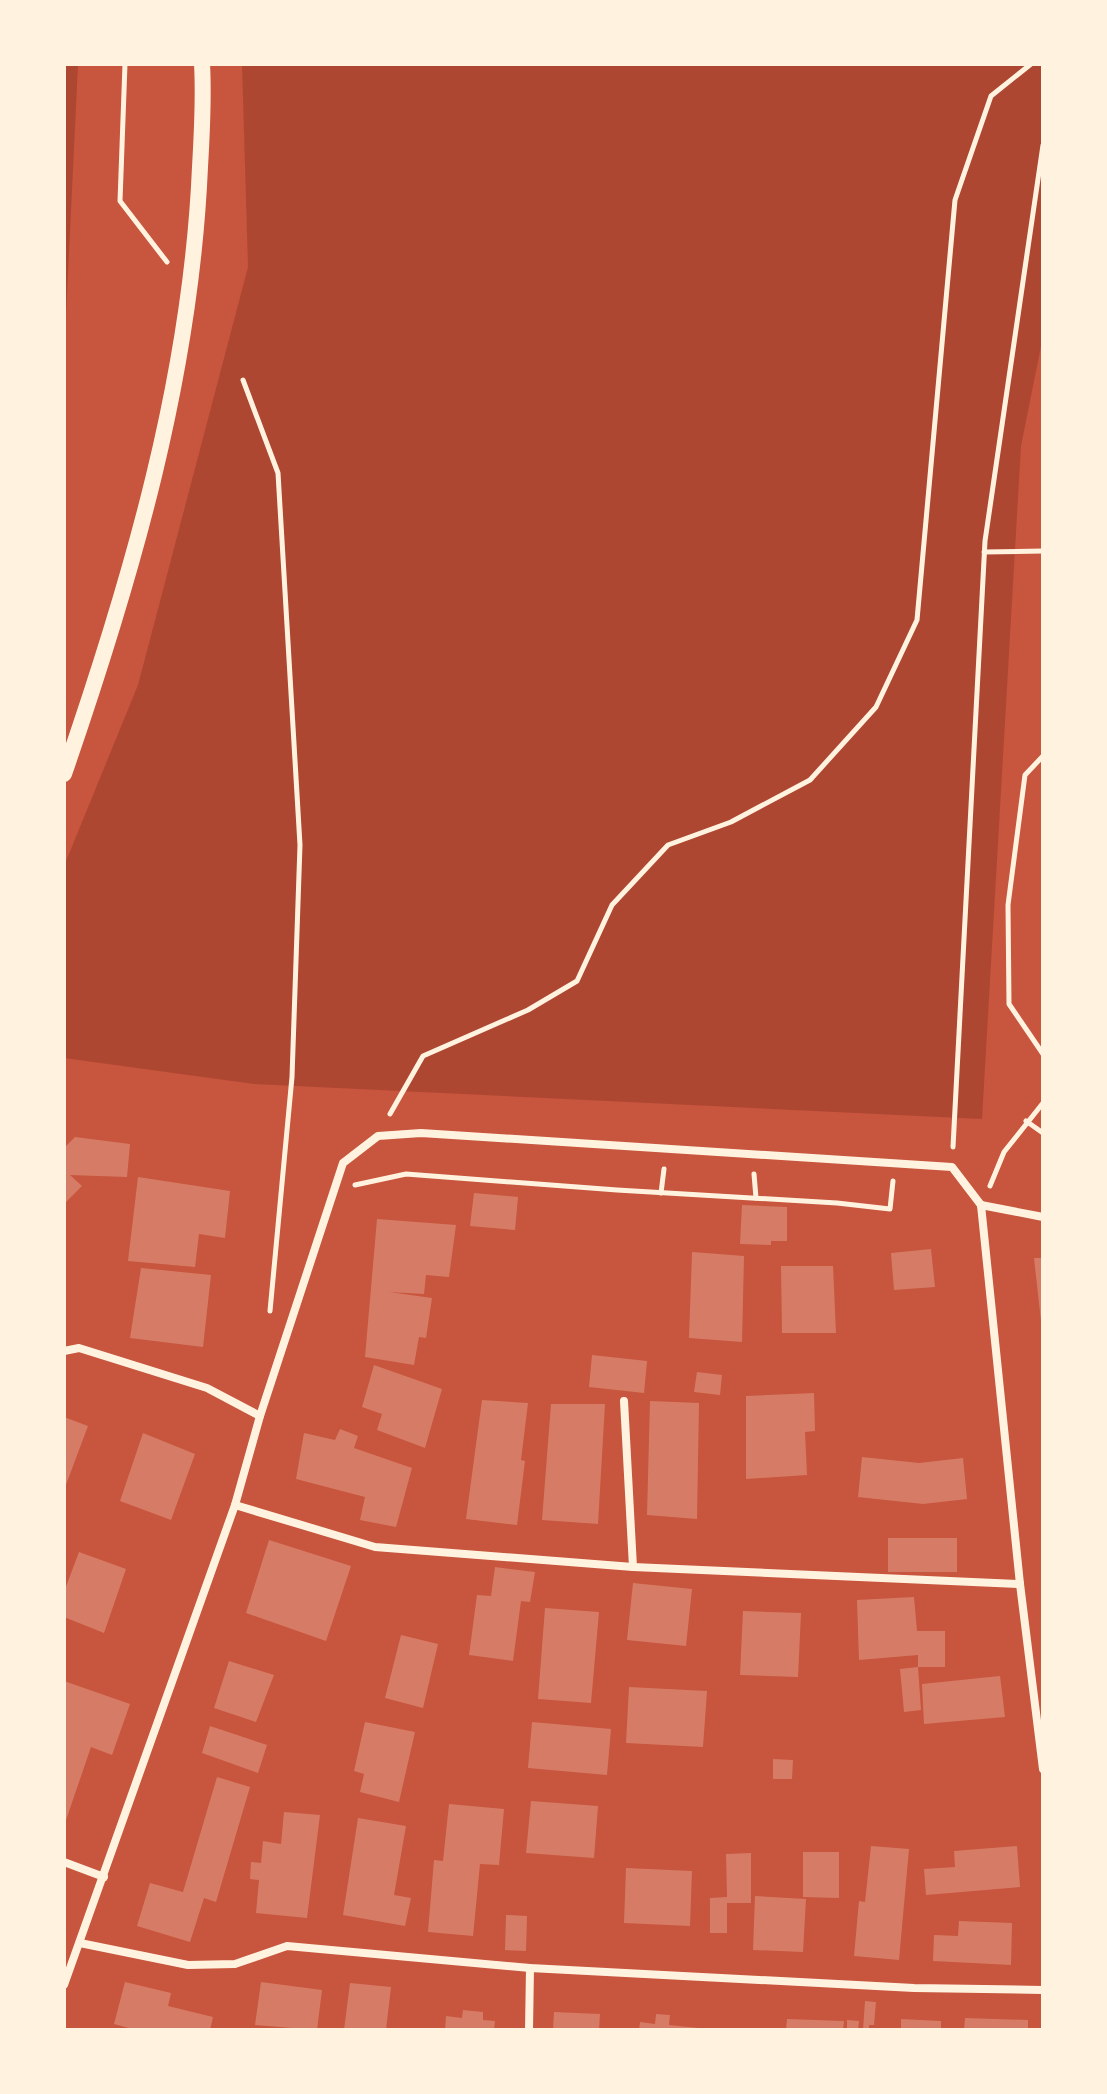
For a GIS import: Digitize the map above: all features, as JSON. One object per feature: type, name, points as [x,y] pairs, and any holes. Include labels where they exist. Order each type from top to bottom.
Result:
[{"type":"main road","points":[[64,774],[109,645],[157,470],[184,340],[198,218],[202,64]]},
{"type":"street","points":[[64,1985],[235,1505],[260,1416],[343,1163],[378,1136],[421,1133],[952,1167],[981,1205],[1020,1584],[1043,1769]]},
{"type":"street","points":[[981,1205],[1043,1217]]},
{"type":"street","points":[[64,1351],[79,1348],[207,1388],[260,1416]]},
{"type":"street","points":[[624,1401],[633,1567]]},
{"type":"street","points":[[235,1505],[375,1547],[633,1567],[1020,1584]]},
{"type":"street","points":[[64,1862],[104,1877]]},
{"type":"street","points":[[80,1943],[188,1965],[235,1964],[287,1946],[530,1968],[914,1988],[1043,1990]]},
{"type":"street","points":[[529,2030],[530,1968]]},
{"type":"path","points":[[125,64],[120,201],[167,262]]},
{"type":"path","points":[[378,1136],[423,1056],[528,1010],[577,981],[612,905],[668,845],[731,822],[810,780],[876,707],[917,620],[955,200],[991,96],[1031,64]]},
{"type":"path","points":[[952,1167],[984,552],[997,445],[1043,145]]},
{"type":"path","points":[[243,380],[278,473],[300,845],[292,1077],[269,1323]]},
{"type":"path","points":[[984,552],[1043,551]]},
{"type":"path","points":[[1043,756],[1025,775],[1008,905],[1009,1004],[1043,1054]]},
{"type":"path","points":[[981,1205],[1004,1152],[1043,1103]]},
{"type":"path","points":[[1026,1121],[1043,1133]]},
{"type":"path","points":[[334,1190],[406,1174],[890,1209],[894,1163]]},
{"type":"shaded area","points":[[64,64],[78,64],[64,358]]},
{"type":"shaded area","points":[[242,64],[1043,64],[1043,336],[1021,446],[982,1119],[254,1084],[64,1058],[64,866],[138,685],[248,267]]},
{"type":"building","points":[[75,1137],[130,1144],[127,1177],[70,1175],[82,1186],[64,1204],[64,1148]]},
{"type":"building","points":[[138,1177],[230,1191],[225,1238],[199,1234],[195,1267],[128,1261]]},
{"type":"building","points":[[474,1193],[518,1197],[515,1230],[470,1226]]},
{"type":"building","points":[[742,1205],[787,1207],[787,1241],[771,1241],[771,1245],[740,1244]]},
{"type":"building","points":[[377,1219],[456,1225],[449,1277],[426,1275],[424,1294],[389,1292],[432,1298],[426,1338],[419,1337],[414,1365],[365,1357]]},
{"type":"building","points":[[931,1249],[935,1287],[894,1290],[891,1253]]},
{"type":"building","points":[[692,1252],[744,1256],[742,1342],[689,1338]]},
{"type":"building","points":[[1034,1258],[1043,1258],[1043,1321],[1041,1321]]},
{"type":"building","points":[[781,1266],[833,1266],[836,1333],[782,1333]]},
{"type":"building","points":[[141,1268],[211,1275],[203,1347],[130,1338]]},
{"type":"building","points":[[592,1355],[647,1361],[644,1393],[589,1387]]},
{"type":"building","points":[[374,1365],[442,1389],[425,1448],[377,1430],[382,1414],[362,1407]]},
{"type":"building","points":[[697,1372],[722,1375],[720,1395],[694,1392]]},
{"type":"building","points":[[814,1393],[815,1431],[805,1432],[807,1475],[746,1479],[746,1396]]},
{"type":"building","points":[[482,1400],[528,1403],[517,1525],[466,1519]]},
{"type":"building","points":[[650,1401],[699,1403],[697,1519],[647,1515]]},
{"type":"building","points":[[551,1404],[605,1404],[598,1524],[542,1520]]},
{"type":"building","points":[[64,1417],[88,1426],[64,1490]]},
{"type":"building","points":[[340,1429],[358,1436],[354,1448],[412,1468],[396,1527],[360,1520],[365,1497],[296,1479],[304,1433],[335,1440]]},
{"type":"building","points":[[143,1433],[195,1454],[171,1520],[120,1501]]},
{"type":"building","points":[[862,1457],[919,1463],[963,1458],[967,1499],[923,1504],[858,1497]]},
{"type":"building","points":[[888,1538],[957,1538],[957,1572],[888,1572]]},
{"type":"building","points":[[269,1540],[351,1566],[326,1641],[246,1613]]},
{"type":"building","points":[[79,1552],[126,1569],[104,1633],[64,1617],[64,1592]]},
{"type":"building","points":[[495,1567],[535,1572],[530,1602],[521,1601],[513,1661],[469,1655],[477,1595],[491,1596]]},
{"type":"building","points":[[633,1583],[692,1589],[686,1646],[627,1640]]},
{"type":"building","points":[[914,1597],[917,1631],[945,1631],[945,1667],[918,1667],[918,1655],[859,1660],[857,1600]]},
{"type":"building","points":[[545,1608],[599,1612],[591,1703],[538,1699]]},
{"type":"building","points":[[743,1611],[801,1613],[798,1677],[740,1675]]},
{"type":"building","points":[[401,1635],[438,1644],[423,1708],[385,1698]]},
{"type":"building","points":[[229,1661],[274,1675],[256,1722],[214,1708]]},
{"type":"building","points":[[918,1667],[921,1710],[904,1712],[900,1669]]},
{"type":"building","points":[[1000,1676],[1005,1717],[924,1724],[922,1684]]},
{"type":"building","points":[[64,1681],[130,1704],[112,1755],[91,1747],[65,1823]]},
{"type":"building","points":[[629,1687],[707,1691],[703,1747],[626,1743]]},
{"type":"building","points":[[365,1722],[415,1732],[399,1802],[360,1792],[364,1774],[354,1771]]},
{"type":"building","points":[[532,1722],[611,1729],[607,1775],[528,1768]]},
{"type":"building","points":[[210,1726],[267,1745],[258,1773],[202,1753]]},
{"type":"building","points":[[773,1759],[793,1760],[792,1779],[773,1779]]},
{"type":"building","points":[[217,1777],[250,1787],[216,1902],[204,1898],[190,1942],[137,1926],[150,1883],[183,1892]]},
{"type":"building","points":[[531,1801],[598,1806],[594,1858],[526,1853]]},
{"type":"building","points":[[449,1804],[504,1809],[499,1865],[480,1864],[473,1936],[428,1932],[434,1860],[443,1861]]},
{"type":"building","points":[[284,1812],[320,1815],[307,1918],[256,1913],[259,1880],[250,1879],[251,1862],[261,1863],[263,1841],[281,1844]]},
{"type":"building","points":[[358,1818],[406,1826],[394,1895],[411,1898],[405,1926],[343,1915]]},
{"type":"building","points":[[871,1846],[909,1849],[899,1960],[854,1956],[859,1901],[865,1902]]},
{"type":"building","points":[[1017,1846],[1020,1887],[926,1895],[924,1869],[955,1867],[954,1851]]},
{"type":"building","points":[[803,1852],[839,1852],[839,1898],[803,1897]]},
{"type":"building","points":[[751,1853],[751,1903],[727,1903],[727,1933],[710,1933],[710,1898],[727,1897],[726,1854]]},
{"type":"building","points":[[626,1868],[692,1871],[690,1926],[624,1923]]},
{"type":"building","points":[[755,1896],[806,1899],[803,1952],[753,1950]]},
{"type":"building","points":[[506,1915],[527,1916],[526,1951],[505,1950]]},
{"type":"building","points":[[959,1921],[1012,1923],[1011,1965],[933,1961],[934,1935],[958,1936]]},
{"type":"building","points":[[125,1982],[171,1993],[168,2006],[213,2017],[210,2030],[136,2030],[114,2024]]},
{"type":"building","points":[[261,1982],[322,1990],[317,2030],[255,2025]]},
{"type":"building","points":[[350,1983],[391,1987],[386,2030],[344,2030]]},
{"type":"building","points":[[865,2001],[876,2002],[874,2025],[869,2025],[869,2030],[863,2030]]},
{"type":"building","points":[[463,2010],[483,2012],[483,2020],[495,2021],[494,2030],[445,2030],[446,2016],[462,2018]]},
{"type":"building","points":[[554,2012],[600,2014],[599,2030],[553,2030]]},
{"type":"building","points":[[656,2014],[670,2015],[669,2025],[699,2030],[639,2030],[640,2022],[655,2024]]},
{"type":"building","points":[[965,2018],[1028,2020],[1028,2030],[964,2030]]},
{"type":"building","points":[[787,2019],[844,2021],[843,2030],[786,2030]]},
{"type":"building","points":[[901,2019],[941,2021],[941,2030],[901,2030]]},
{"type":"building","points":[[847,2020],[859,2021],[858,2030],[847,2030]]}]
